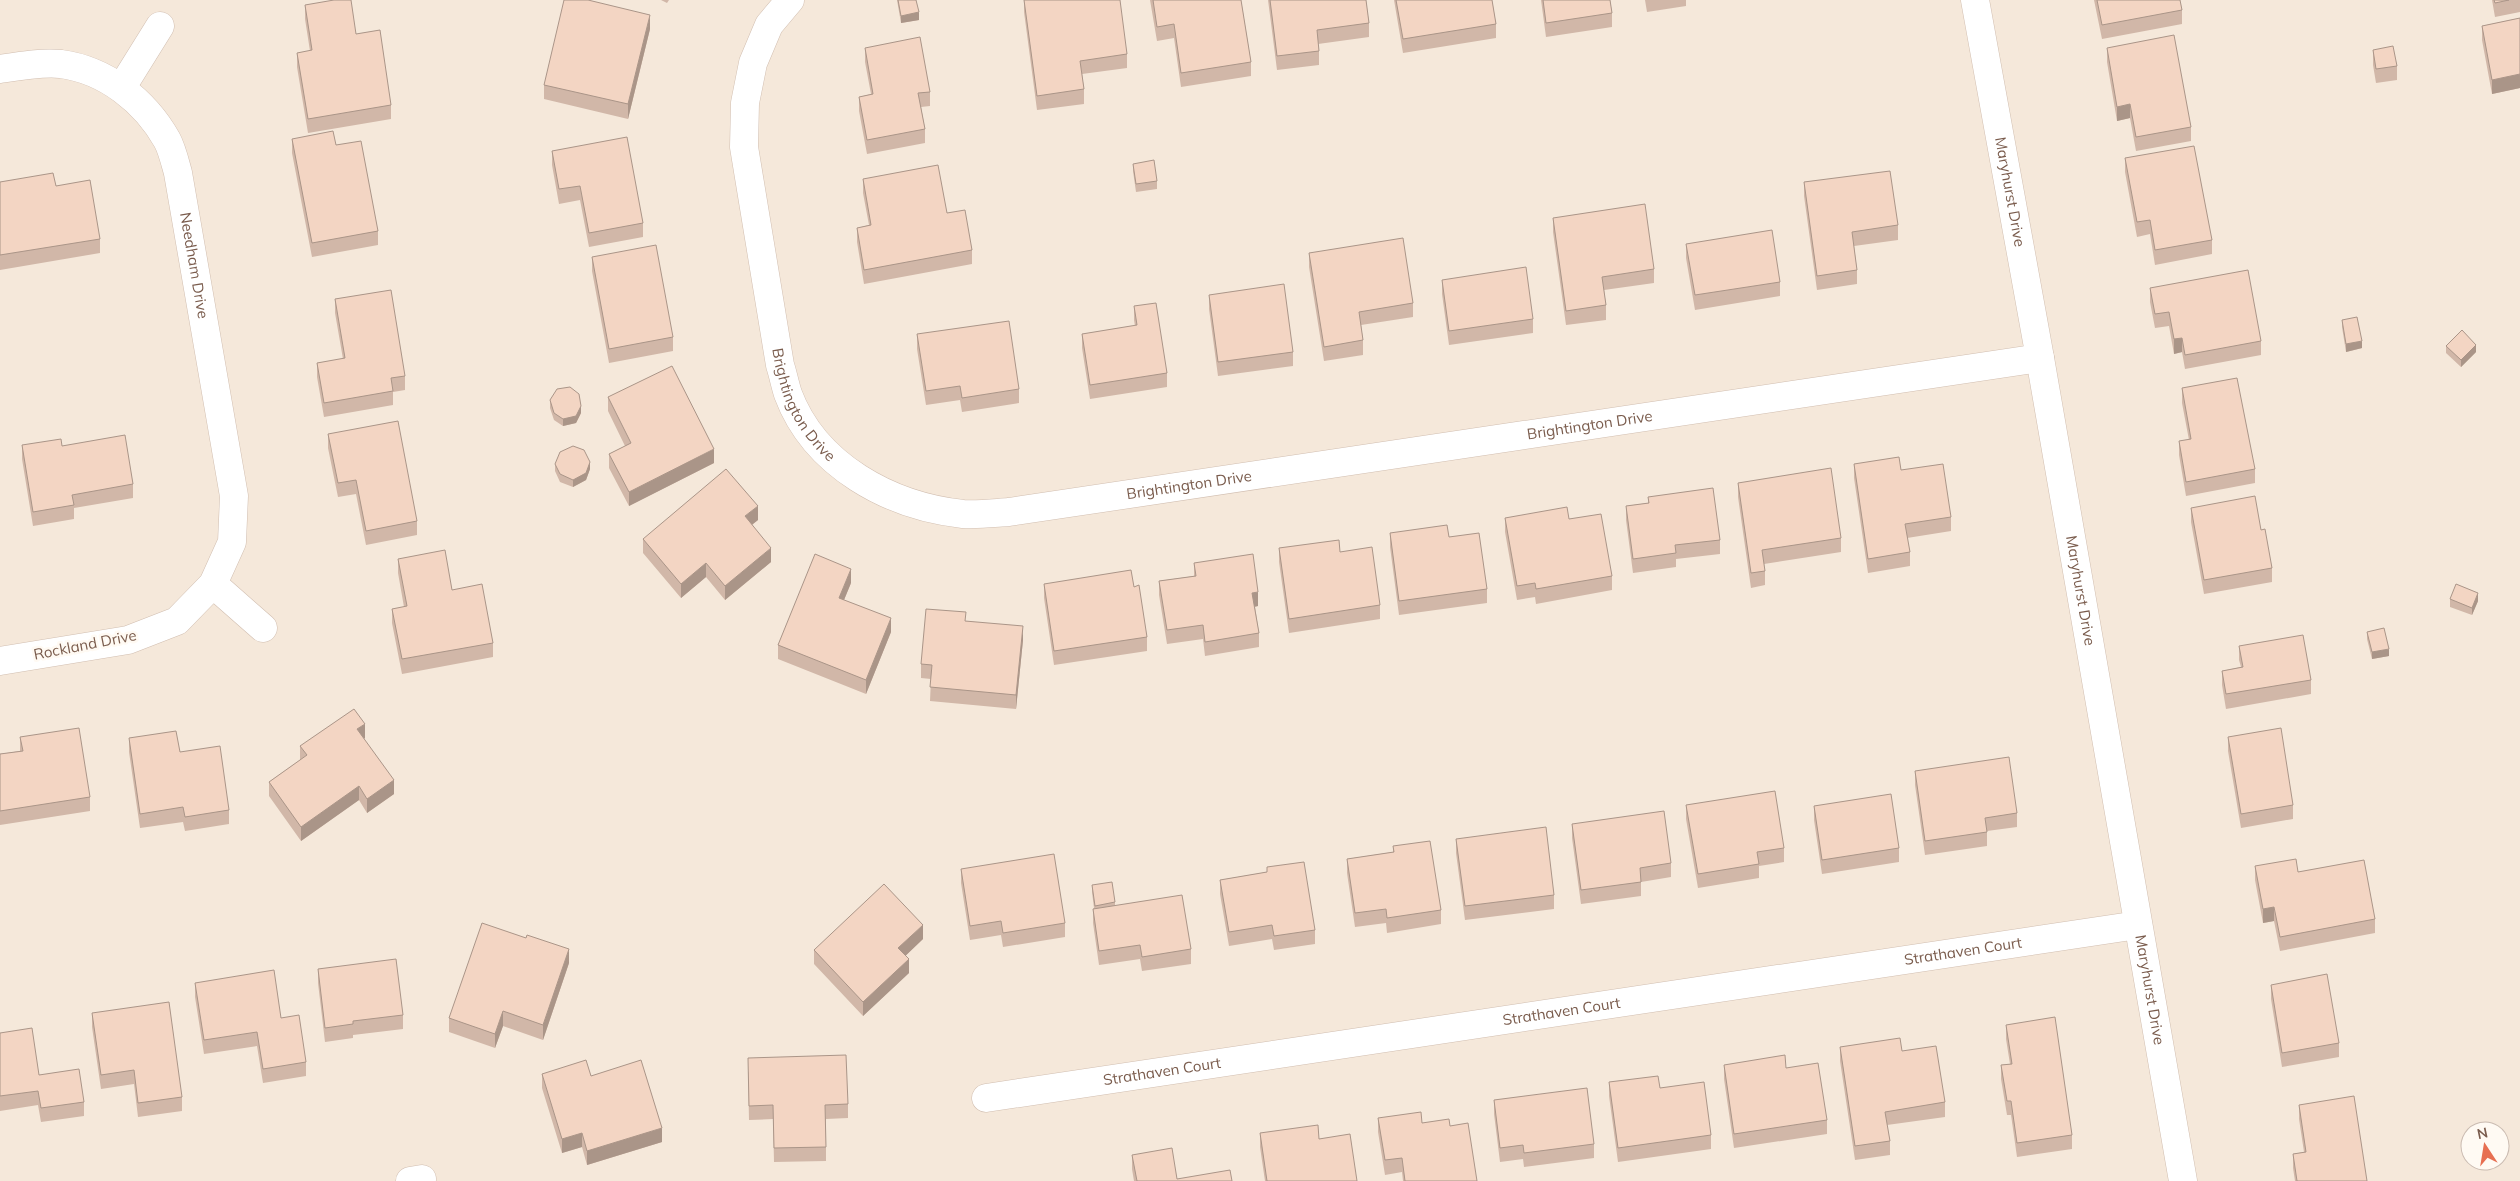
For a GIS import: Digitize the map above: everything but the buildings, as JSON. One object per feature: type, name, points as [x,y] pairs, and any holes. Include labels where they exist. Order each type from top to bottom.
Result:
[{"type":"street","name":"Brightington Drive","points":[[790,0],[769,25],[753,63],[745,103],[744,130],[744,148],[780,365],[788,395],[803,424],[821,448],[846,470],[881,492],[923,508],[965,514],[1009,512],[2040,358]]},
{"type":"street","name":"Maryhurst Drive","points":[[1975,0],[2040,358],[2183,1181]]},
{"type":"street","points":[[122,87],[160,26]]},
{"type":"street","name":"Needham Drive","points":[[0,69],[23,65],[61,64],[91,72],[122,87],[147,112],[168,141],[178,173],[234,496],[232,542],[213,584]]},
{"type":"street","points":[[213,584],[263,628]]},
{"type":"street","name":"Rockland Drive","points":[[0,661],[128,640],[177,621],[213,584]]},
{"type":"street","name":"Strathaven Court","points":[[986,1098],[2138,924]]},
{"type":"shaded area","points":[[0,0],[2520,0],[2520,1181],[0,1181]]}]
